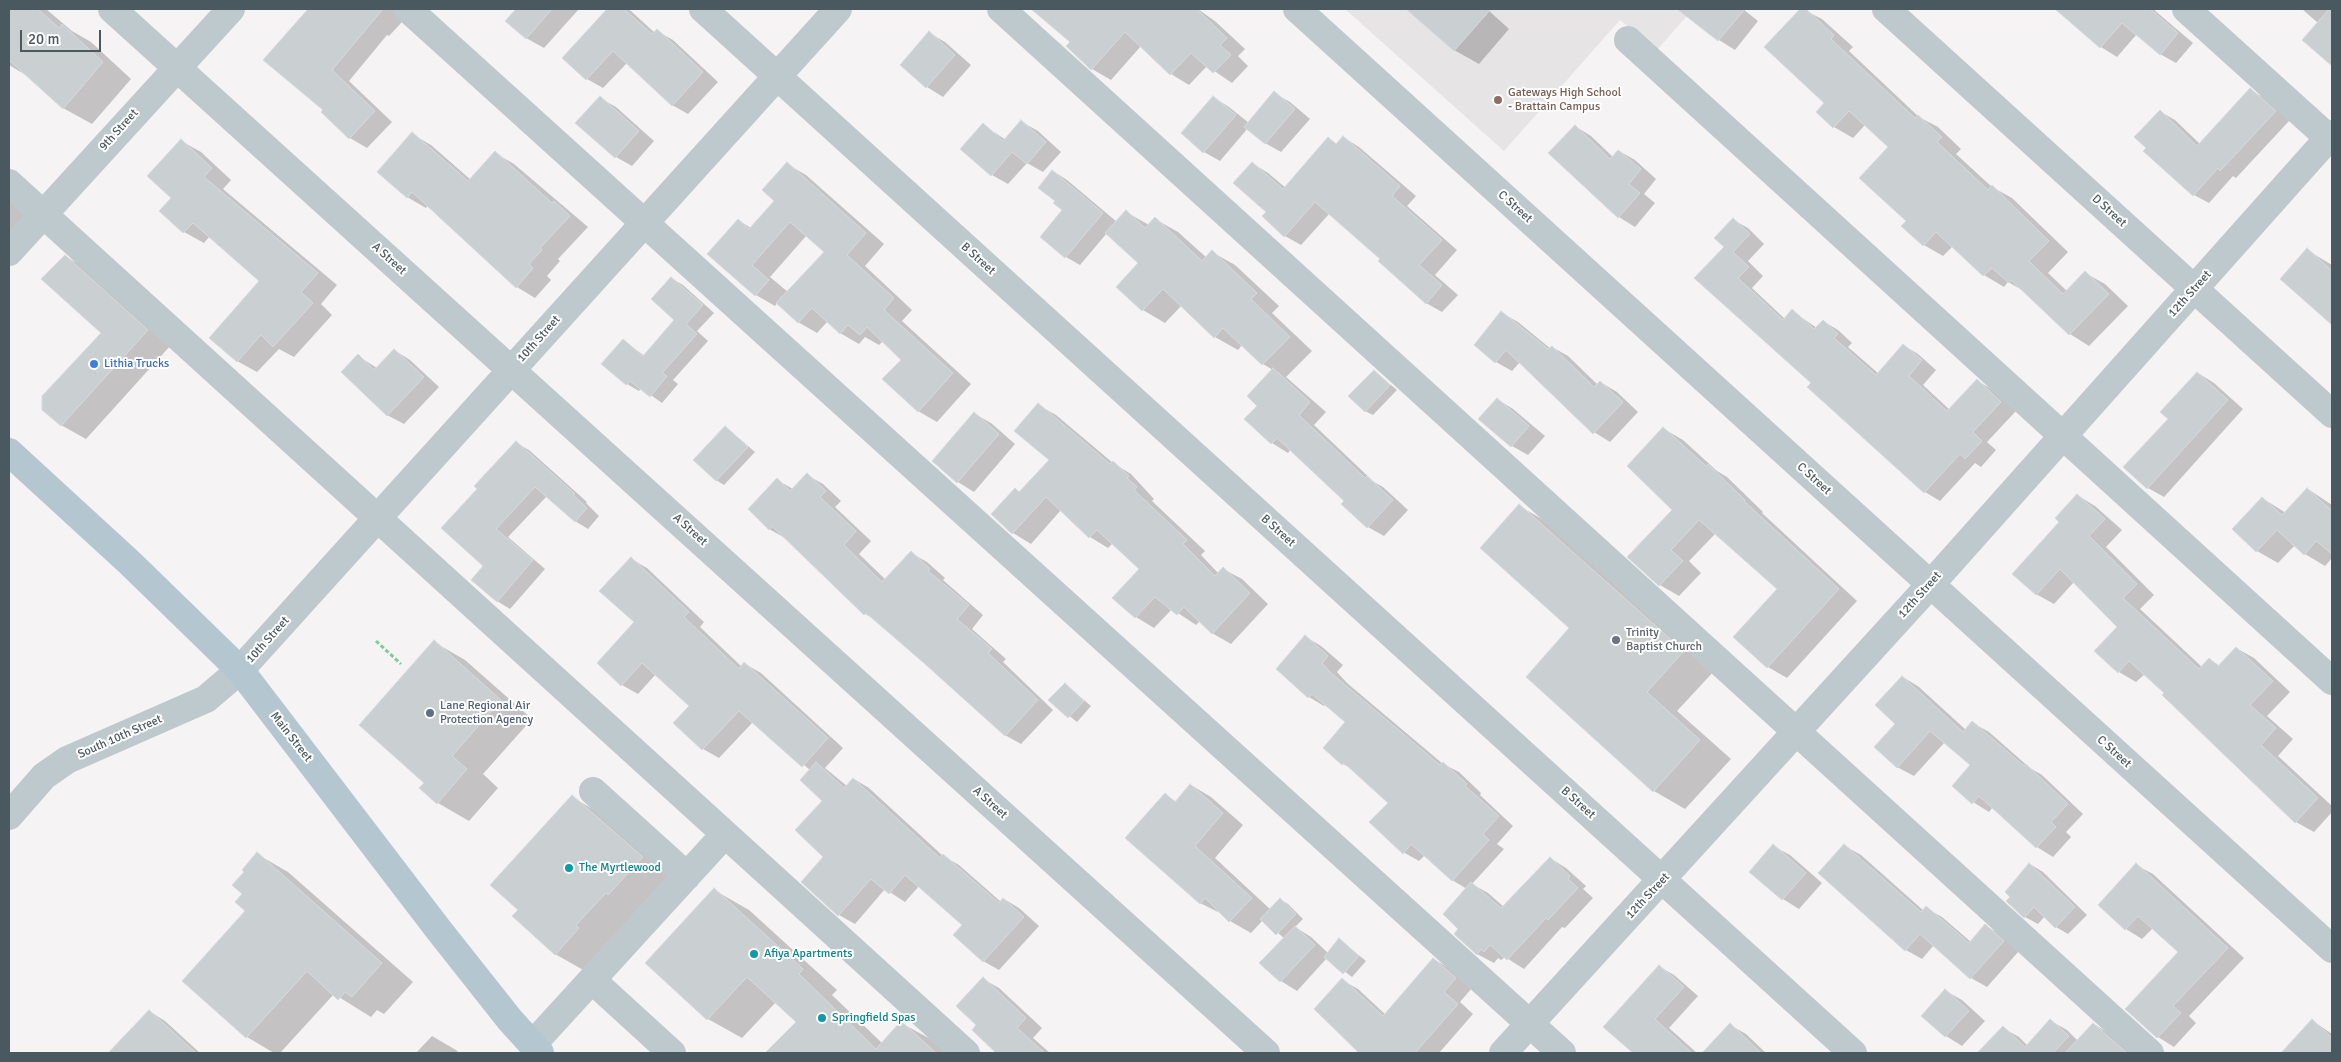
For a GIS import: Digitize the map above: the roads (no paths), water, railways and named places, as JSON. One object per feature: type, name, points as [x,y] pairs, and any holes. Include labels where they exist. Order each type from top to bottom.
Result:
[{"type":"main road","name":"Main Street","points":[[9,452],[130,563],[240,670],[438,929],[536,1049]]},
{"type":"street","name":"A Street","points":[[112,9],[1266,1053]]},
{"type":"street","name":"9th Street","points":[[9,252],[231,9]]},
{"type":"street","points":[[408,9],[1562,1053]]},
{"type":"street","name":"B Street","points":[[703,9],[1853,1053]]},
{"type":"street","name":"10th Street","points":[[240,670],[838,9]]},
{"type":"street","points":[[1001,9],[2150,1053]]},
{"type":"street","name":"C Street","points":[[1297,9],[2332,949]]},
{"type":"street","name":"D Street","points":[[1886,9],[2332,414]]},
{"type":"street","points":[[2186,9],[2331,137]]},
{"type":"street","points":[[1628,40],[2332,680]]},
{"type":"street","name":"12th Street","points":[[1503,1053],[1930,585],[2331,137]]},
{"type":"street","points":[[9,183],[966,1053]]},
{"type":"street","name":"South 10th Street","points":[[9,816],[44,776],[67,760],[206,699],[240,670]]},
{"type":"street","points":[[593,791],[687,876]]},
{"type":"street","points":[[536,1049],[592,980],[725,834]]},
{"type":"street","points":[[592,980],[672,1053]]},
{"type":"place","name":"Gateways High School - Brattain Campus","points":[[1498,100]]},
{"type":"place","name":"Lithia Trucks","points":[[94,364]]},
{"type":"place","name":"Trinity Baptist Church","points":[[1616,640]]},
{"type":"place","name":"Lane Regional Air Protection Agency","points":[[430,713]]},
{"type":"place","name":"The Myrtlewood","points":[[569,868]]},
{"type":"place","name":"Afiya Apartments","points":[[754,954]]},
{"type":"place","name":"Springfield Spas","points":[[822,1018]]}]
